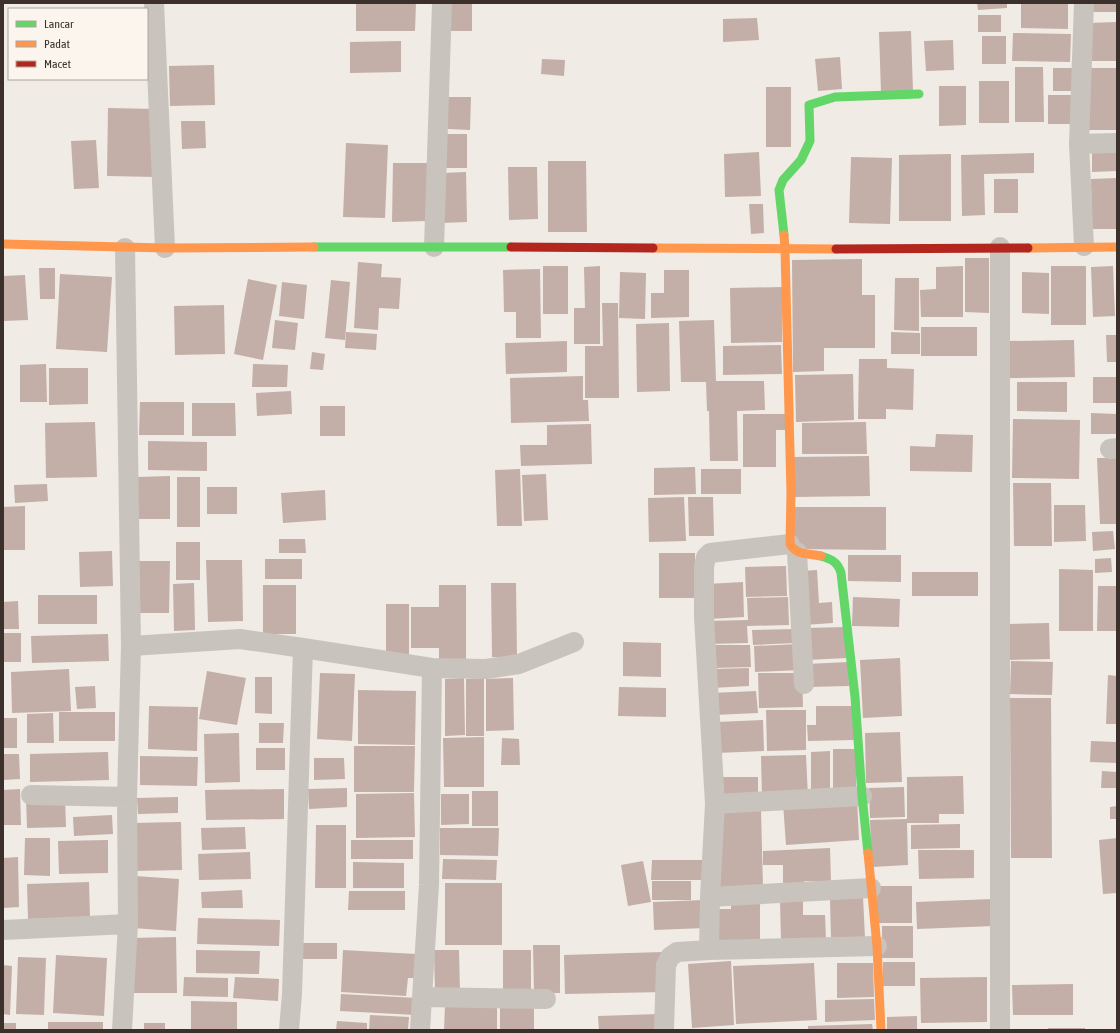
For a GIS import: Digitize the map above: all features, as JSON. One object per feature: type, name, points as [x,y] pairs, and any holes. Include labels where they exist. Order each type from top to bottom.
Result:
[{"type":"street","points":[[154,3],[165,248]]},
{"type":"street","points":[[434,247],[442,3]]},
{"type":"street","points":[[1084,3],[1079,144],[1084,246]]},
{"type":"street","points":[[804,684],[793,548],[785,249],[779,190],[783,180],[801,160],[810,141],[809,105],[835,97],[919,94]]},
{"type":"street","points":[[1079,144],[1117,143]]},
{"type":"street","points":[[3,244],[124,248],[434,247],[785,249],[1117,247]]},
{"type":"street","points":[[1000,247],[1000,1030]]},
{"type":"street","points":[[122,1030],[128,924],[127,797],[131,646],[124,248]]},
{"type":"street","points":[[709,950],[715,804],[704,617],[704,567],[706,557],[710,553],[793,548],[834,561],[839,566],[841,573],[856,697],[862,796],[877,946],[881,1030]]},
{"type":"street","points":[[131,646],[240,639],[432,668],[486,669],[519,664],[574,642]]},
{"type":"street","points":[[289,1030],[292,986],[303,648]]},
{"type":"street","points":[[420,1030],[429,885],[432,668]]},
{"type":"street","points":[[31,795],[127,797]]},
{"type":"street","points":[[715,804],[862,796]]},
{"type":"street","points":[[710,897],[871,888]]},
{"type":"street","points":[[3,930],[128,924]]},
{"type":"street","points":[[664,1030],[666,965],[670,957],[677,952],[877,946]]},
{"type":"street","points":[[422,997],[546,999]]},
{"type":"building","points":[[356,3],[416,3],[415,31],[356,31]]},
{"type":"building","points":[[447,3],[472,3],[472,31],[447,31]]},
{"type":"building","points":[[977,3],[1007,3],[1007,8],[978,10]]},
{"type":"building","points":[[1021,3],[1068,3],[1068,29],[1021,28]]},
{"type":"building","points":[[1091,3],[1117,3],[1117,12],[1091,12]]},
{"type":"building","points":[[978,15],[1001,15],[1001,32],[978,32]]},
{"type":"building","points":[[757,18],[759,40],[723,42],[723,19]]},
{"type":"building","points":[[1117,22],[1117,61],[1089,61],[1089,23]]},
{"type":"building","points":[[911,31],[913,92],[881,93],[879,32]]},
{"type":"building","points":[[1013,33],[1071,34],[1070,62],[1012,61]]},
{"type":"building","points":[[982,36],[1006,36],[1006,64],[982,64]]},
{"type":"building","points":[[953,40],[954,70],[926,71],[924,41]]},
{"type":"building","points":[[401,41],[401,72],[350,73],[350,42]]},
{"type":"building","points":[[840,57],[842,89],[818,91],[815,59]]},
{"type":"building","points":[[542,59],[565,60],[564,76],[541,74]]},
{"type":"building","points":[[214,65],[215,105],[170,106],[169,66]]},
{"type":"building","points":[[1015,67],[1043,67],[1044,122],[1015,122]]},
{"type":"building","points":[[1053,68],[1073,68],[1073,91],[1053,91]]},
{"type":"building","points":[[1088,68],[1117,68],[1117,130],[1089,130]]},
{"type":"building","points":[[979,81],[1009,81],[1009,123],[979,123]]},
{"type":"building","points":[[939,86],[966,86],[966,125],[939,126]]},
{"type":"building","points":[[766,87],[791,87],[791,147],[766,147]]},
{"type":"building","points":[[1048,95],[1071,95],[1072,124],[1048,124]]},
{"type":"building","points":[[448,97],[471,97],[470,130],[448,129]]},
{"type":"building","points":[[108,108],[157,109],[156,177],[107,176]]},
{"type":"building","points":[[181,121],[205,121],[206,148],[182,149]]},
{"type":"building","points":[[442,134],[467,134],[467,168],[441,168]]},
{"type":"building","points":[[96,140],[99,188],[74,189],[71,141]]},
{"type":"building","points":[[346,143],[388,145],[385,218],[343,217]]},
{"type":"building","points":[[1092,148],[1117,148],[1117,171],[1092,172]]},
{"type":"building","points":[[759,152],[761,196],[725,197],[724,154]]},
{"type":"building","points":[[1034,153],[1034,173],[984,174],[985,215],[962,216],[961,155]]},
{"type":"building","points":[[951,154],[951,221],[899,221],[899,155]]},
{"type":"building","points":[[851,157],[892,158],[890,224],[849,223]]},
{"type":"building","points":[[548,161],[586,161],[587,232],[548,232]]},
{"type":"building","points":[[393,163],[428,163],[428,221],[392,222]]},
{"type":"building","points":[[508,167],[537,167],[538,219],[509,220]]},
{"type":"building","points":[[466,172],[467,222],[442,223],[441,173]]},
{"type":"building","points":[[1117,178],[1117,229],[1092,229],[1091,179]]},
{"type":"building","points":[[994,179],[1018,179],[1018,213],[994,213]]},
{"type":"building","points":[[749,204],[763,204],[764,233],[751,234]]},
{"type":"building","points":[[965,258],[989,258],[989,313],[965,312]]},
{"type":"building","points":[[862,259],[862,295],[875,295],[875,348],[824,348],[824,371],[793,372],[792,260]]},
{"type":"building","points":[[358,262],[382,264],[381,277],[401,278],[399,309],[379,308],[378,330],[354,328]]},
{"type":"building","points":[[543,266],[568,266],[568,314],[543,314]]},
{"type":"building","points":[[600,266],[600,344],[574,344],[574,308],[585,308],[584,267]]},
{"type":"building","points":[[963,266],[963,317],[921,317],[920,290],[936,289],[936,267]]},
{"type":"building","points":[[1051,266],[1086,266],[1086,325],[1051,325]]},
{"type":"building","points":[[1113,266],[1115,316],[1093,317],[1091,267]]},
{"type":"building","points":[[39,268],[55,268],[55,299],[40,299]]},
{"type":"building","points":[[540,269],[541,338],[516,338],[516,312],[504,312],[503,270]]},
{"type":"building","points":[[664,270],[689,270],[689,317],[651,318],[651,293],[664,293]]},
{"type":"building","points":[[620,272],[646,273],[645,319],[619,318]]},
{"type":"building","points":[[1022,272],[1049,273],[1049,314],[1022,313]]},
{"type":"building","points":[[60,274],[112,277],[107,352],[56,349]]},
{"type":"building","points":[[25,275],[28,320],[4,321],[3,276]]},
{"type":"building","points":[[895,278],[919,278],[919,331],[894,330]]},
{"type":"building","points":[[248,279],[277,285],[263,360],[234,354]]},
{"type":"building","points":[[331,280],[350,282],[345,340],[325,338]]},
{"type":"building","points":[[282,282],[307,285],[304,319],[279,316]]},
{"type":"building","points":[[782,287],[782,342],[731,343],[730,288]]},
{"type":"building","points":[[602,303],[618,303],[619,398],[585,398],[585,346],[603,346]]},
{"type":"building","points":[[224,305],[225,354],[175,355],[174,306]]},
{"type":"building","points":[[275,320],[298,323],[295,350],[272,348]]},
{"type":"building","points":[[714,320],[716,381],[764,381],[765,410],[737,411],[738,461],[710,461],[709,411],[707,411],[706,382],[681,382],[679,321]]},
{"type":"building","points":[[669,323],[670,391],[637,392],[636,324]]},
{"type":"building","points":[[921,327],[977,327],[977,356],[921,356]]},
{"type":"building","points":[[346,332],[377,334],[376,350],[345,348]]},
{"type":"building","points":[[891,332],[920,333],[920,354],[891,354]]},
{"type":"building","points":[[1106,335],[1117,335],[1117,362],[1107,362]]},
{"type":"building","points":[[1074,340],[1075,377],[1010,378],[1009,341]]},
{"type":"building","points":[[567,341],[567,372],[506,374],[505,343]]},
{"type":"building","points":[[781,345],[782,374],[723,375],[723,346]]},
{"type":"building","points":[[312,352],[325,354],[323,370],[310,369]]},
{"type":"building","points":[[859,359],[887,359],[887,368],[914,369],[913,410],[886,409],[886,419],[858,419]]},
{"type":"building","points":[[46,364],[47,402],[20,402],[20,365]]},
{"type":"building","points":[[253,364],[288,365],[287,387],[252,387]]},
{"type":"building","points":[[49,368],[88,368],[88,404],[49,405]]},
{"type":"building","points":[[853,374],[854,420],[796,422],[795,375]]},
{"type":"building","points":[[583,376],[583,400],[588,400],[589,421],[511,423],[510,378]]},
{"type":"building","points":[[1093,377],[1117,377],[1117,403],[1093,403]]},
{"type":"building","points":[[1017,382],[1067,382],[1067,412],[1017,411]]},
{"type":"building","points":[[291,391],[292,414],[257,416],[256,393]]},
{"type":"building","points":[[140,402],[184,402],[184,435],[139,435]]},
{"type":"building","points":[[192,403],[235,403],[236,436],[192,436]]},
{"type":"building","points":[[320,406],[345,406],[345,436],[320,436]]},
{"type":"building","points":[[1091,413],[1117,414],[1117,434],[1091,434]]},
{"type":"building","points":[[743,414],[788,414],[788,430],[776,430],[776,467],[743,467]]},
{"type":"building","points":[[1013,419],[1080,420],[1079,479],[1012,478]]},
{"type":"building","points":[[95,422],[97,477],[46,478],[45,423]]},
{"type":"building","points":[[866,422],[867,454],[802,454],[802,423]]},
{"type":"building","points":[[591,424],[592,464],[521,466],[520,445],[547,445],[547,425]]},
{"type":"building","points":[[936,434],[973,435],[972,472],[910,471],[910,446],[935,447]]},
{"type":"building","points":[[148,441],[207,442],[207,471],[148,470]]},
{"type":"building","points":[[869,456],[870,496],[794,497],[793,457]]},
{"type":"building","points":[[1097,458],[1117,458],[1117,524],[1100,524]]},
{"type":"building","points":[[695,467],[696,494],[654,495],[654,468]]},
{"type":"building","points":[[520,469],[522,526],[497,526],[495,470]]},
{"type":"building","points":[[701,469],[741,469],[741,494],[701,494]]},
{"type":"building","points":[[546,474],[548,520],[524,521],[522,475]]},
{"type":"building","points":[[170,476],[170,519],[137,519],[137,477]]},
{"type":"building","points":[[177,477],[200,477],[200,527],[177,527]]},
{"type":"building","points":[[1013,483],[1051,483],[1052,546],[1014,546]]},
{"type":"building","points":[[47,484],[48,501],[15,503],[14,485]]},
{"type":"building","points":[[207,487],[237,487],[237,514],[207,514]]},
{"type":"building","points":[[325,490],[326,520],[283,523],[281,493]]},
{"type":"building","points":[[684,497],[686,541],[649,542],[648,498]]},
{"type":"building","points":[[688,497],[713,497],[714,536],[689,536]]},
{"type":"building","points":[[1054,505],[1085,505],[1086,541],[1054,542]]},
{"type":"building","points":[[25,506],[25,550],[3,550],[3,507]]},
{"type":"building","points":[[794,507],[886,507],[886,550],[794,549]]},
{"type":"building","points":[[1113,531],[1115,549],[1093,551],[1092,532]]},
{"type":"building","points":[[279,539],[305,539],[306,553],[279,553]]},
{"type":"building","points":[[176,542],[200,542],[200,580],[176,580]]},
{"type":"building","points":[[112,551],[113,586],[80,587],[79,552]]},
{"type":"building","points":[[659,553],[695,553],[695,598],[659,598]]},
{"type":"building","points":[[848,555],[901,555],[901,582],[848,581]]},
{"type":"building","points":[[1111,558],[1112,572],[1095,573],[1095,559]]},
{"type":"building","points":[[265,559],[302,559],[302,579],[265,579]]},
{"type":"building","points":[[206,560],[242,560],[243,621],[208,622]]},
{"type":"building","points":[[137,561],[170,561],[169,613],[137,613]]},
{"type":"building","points":[[786,566],[787,596],[746,597],[745,567]]},
{"type":"building","points":[[1059,569],[1093,570],[1093,631],[1059,631]]},
{"type":"building","points":[[817,570],[819,603],[832,602],[833,623],[804,625],[801,571]]},
{"type":"building","points":[[912,572],[978,572],[978,596],[912,596]]},
{"type":"building","points":[[743,582],[744,617],[708,619],[707,584]]},
{"type":"building","points":[[194,583],[195,630],[174,631],[173,584]]},
{"type":"building","points":[[491,583],[516,583],[517,657],[492,657]]},
{"type":"building","points":[[263,585],[296,585],[296,634],[263,634]]},
{"type":"building","points":[[439,585],[466,585],[466,664],[439,665],[439,648],[411,648],[411,607],[439,607]]},
{"type":"building","points":[[1098,586],[1117,586],[1117,631],[1097,631]]},
{"type":"building","points":[[38,595],[97,595],[97,624],[38,624]]},
{"type":"building","points":[[788,597],[789,625],[747,626],[748,643],[708,644],[708,621],[748,620],[747,598]]},
{"type":"building","points":[[853,597],[900,599],[899,627],[852,626]]},
{"type":"building","points":[[18,601],[19,629],[3,629],[3,602]]},
{"type":"building","points":[[386,604],[409,604],[409,658],[386,658]]},
{"type":"building","points":[[1049,623],[1050,659],[1006,660],[1006,624]]},
{"type":"building","points":[[845,627],[847,658],[807,660],[805,628]]},
{"type":"building","points":[[796,629],[796,643],[753,645],[752,630]]},
{"type":"building","points":[[3,633],[21,633],[21,662],[3,662]]},
{"type":"building","points":[[108,634],[109,661],[32,663],[31,636]]},
{"type":"building","points":[[623,642],[661,643],[661,677],[623,676]]},
{"type":"building","points":[[800,644],[801,670],[755,672],[754,646]]},
{"type":"building","points":[[713,645],[750,645],[751,667],[713,668]]},
{"type":"building","points":[[900,658],[902,716],[863,718],[860,660]]},
{"type":"building","points":[[1011,661],[1053,662],[1052,695],[1010,694]]},
{"type":"building","points":[[848,662],[849,686],[808,687],[807,664]]},
{"type":"building","points":[[749,668],[749,686],[712,688],[712,669]]},
{"type":"building","points":[[69,669],[71,711],[12,713],[11,672]]},
{"type":"building","points":[[207,671],[246,678],[237,725],[199,719]]},
{"type":"building","points":[[320,673],[355,674],[352,741],[317,739]]},
{"type":"building","points":[[758,673],[802,673],[803,707],[759,708]]},
{"type":"building","points":[[1108,675],[1117,676],[1117,724],[1106,724]]},
{"type":"building","points":[[255,677],[272,677],[272,714],[255,713]]},
{"type":"building","points":[[464,678],[465,735],[445,736],[445,679]]},
{"type":"building","points":[[484,678],[484,736],[466,736],[466,679]]},
{"type":"building","points":[[513,678],[514,730],[486,731],[486,679]]},
{"type":"building","points":[[95,686],[96,708],[77,709],[75,687]]},
{"type":"building","points":[[619,687],[666,688],[666,717],[618,716]]},
{"type":"building","points":[[358,690],[416,691],[415,745],[358,744]]},
{"type":"building","points":[[756,691],[758,713],[714,715],[712,693]]},
{"type":"building","points":[[1010,698],[1051,698],[1052,858],[1011,858]]},
{"type":"building","points":[[149,706],[198,707],[197,751],[148,749]]},
{"type":"building","points":[[816,706],[854,706],[854,740],[808,741],[807,725],[816,725]]},
{"type":"building","points":[[766,710],[806,710],[806,750],[767,751]]},
{"type":"building","points":[[59,712],[115,712],[115,741],[59,741]]},
{"type":"building","points":[[53,713],[54,743],[27,743],[27,714]]},
{"type":"building","points":[[3,718],[17,718],[17,748],[3,748]]},
{"type":"building","points":[[763,720],[764,751],[717,753],[716,722]]},
{"type":"building","points":[[259,723],[284,723],[283,743],[259,743]]},
{"type":"building","points":[[900,732],[902,782],[866,783],[865,733]]},
{"type":"building","points":[[239,733],[240,782],[205,783],[204,734]]},
{"type":"building","points":[[484,737],[484,787],[444,787],[443,738]]},
{"type":"building","points":[[502,738],[519,739],[520,765],[501,765]]},
{"type":"building","points":[[1091,741],[1117,742],[1117,763],[1090,762]]},
{"type":"building","points":[[354,746],[415,746],[414,792],[354,792]]},
{"type":"building","points":[[256,748],[285,748],[285,770],[256,770]]},
{"type":"building","points":[[833,749],[856,749],[856,792],[833,793]]},
{"type":"building","points":[[830,751],[830,791],[811,791],[811,752]]},
{"type":"building","points":[[108,752],[109,780],[30,782],[30,754]]},
{"type":"building","points":[[3,754],[19,754],[20,779],[3,780]]},
{"type":"building","points":[[806,755],[808,797],[762,798],[761,756]]},
{"type":"building","points":[[140,756],[198,757],[197,786],[140,785]]},
{"type":"building","points":[[314,758],[344,758],[345,779],[314,780]]},
{"type":"building","points":[[1102,771],[1117,772],[1117,788],[1101,788]]},
{"type":"building","points":[[963,776],[964,814],[939,814],[939,823],[907,823],[908,865],[872,867],[870,820],[907,819],[907,777]]},
{"type":"building","points":[[719,777],[758,777],[758,800],[719,801]]},
{"type":"building","points":[[904,787],[905,817],[870,818],[869,788]]},
{"type":"building","points":[[347,788],[347,807],[309,809],[308,789]]},
{"type":"building","points":[[20,789],[21,825],[3,825],[3,790]]},
{"type":"building","points":[[284,789],[284,819],[206,820],[205,790]]},
{"type":"building","points":[[472,791],[498,791],[498,826],[472,826]]},
{"type":"building","points":[[414,793],[415,837],[356,838],[356,794]]},
{"type":"building","points":[[441,794],[469,794],[469,824],[441,825]]},
{"type":"building","points":[[65,797],[66,827],[27,828],[26,798]]},
{"type":"building","points":[[178,797],[178,813],[138,814],[137,798]]},
{"type":"building","points":[[857,799],[859,840],[786,845],[783,803]]},
{"type":"building","points":[[1117,806],[1117,819],[1110,819],[1110,807]]},
{"type":"building","points":[[761,810],[763,888],[718,889],[720,811]]},
{"type":"building","points":[[112,815],[113,834],[74,836],[73,817]]},
{"type":"building","points":[[181,822],[182,870],[132,871],[131,823]]},
{"type":"building","points":[[960,824],[960,848],[911,849],[911,825]]},
{"type":"building","points":[[316,825],[346,825],[346,888],[315,888]]},
{"type":"building","points":[[245,827],[246,849],[202,850],[201,828]]},
{"type":"building","points":[[440,828],[499,828],[498,856],[440,855]]},
{"type":"building","points":[[25,838],[50,838],[50,876],[24,875]]},
{"type":"building","points":[[1117,838],[1117,893],[1103,894],[1099,840]]},
{"type":"building","points":[[108,840],[108,873],[59,874],[58,841]]},
{"type":"building","points":[[351,840],[413,840],[413,859],[351,859]]},
{"type":"building","points":[[830,848],[831,881],[804,881],[804,888],[783,888],[783,865],[763,865],[763,851]]},
{"type":"building","points":[[918,850],[974,850],[974,878],[919,879]]},
{"type":"building","points":[[250,852],[251,879],[199,880],[198,854]]},
{"type":"building","points":[[18,857],[19,907],[3,908],[3,858]]},
{"type":"building","points":[[443,859],[497,860],[496,880],[442,879]]},
{"type":"building","points":[[652,860],[706,860],[706,880],[651,880]]},
{"type":"building","points":[[643,861],[651,902],[628,906],[621,865]]},
{"type":"building","points":[[353,862],[404,863],[404,888],[353,888]]},
{"type":"building","points":[[135,876],[179,879],[176,931],[132,928]]},
{"type":"building","points":[[652,881],[691,881],[691,900],[652,900]]},
{"type":"building","points":[[89,882],[90,917],[28,919],[27,884]]},
{"type":"building","points":[[445,883],[502,883],[502,945],[445,945]]},
{"type":"building","points":[[877,886],[912,886],[912,923],[877,923]]},
{"type":"building","points":[[242,890],[243,908],[202,908],[201,892]]},
{"type":"building","points":[[349,891],[405,891],[405,910],[348,910]]},
{"type":"building","points":[[863,897],[865,938],[831,939],[830,899]]},
{"type":"building","points":[[993,899],[994,926],[917,929],[916,902]]},
{"type":"building","points":[[704,900],[705,928],[654,930],[653,902]]},
{"type":"building","points":[[803,900],[803,915],[825,915],[826,939],[781,941],[780,901]]},
{"type":"building","points":[[760,903],[760,946],[713,946],[712,909],[731,909],[731,904]]},
{"type":"building","points":[[198,918],[280,920],[279,946],[197,944]]},
{"type":"building","points":[[882,926],[913,926],[913,958],[882,958]]},
{"type":"building","points":[[176,937],[177,993],[133,993],[132,938]]},
{"type":"building","points":[[302,943],[337,943],[337,959],[302,959]]},
{"type":"building","points":[[533,945],[560,945],[560,993],[534,993]]},
{"type":"building","points":[[196,950],[260,951],[259,974],[196,973]]},
{"type":"building","points":[[343,950],[416,954],[415,978],[408,978],[406,996],[341,992]]},
{"type":"building","points":[[434,950],[459,950],[460,993],[435,993]]},
{"type":"building","points":[[503,950],[531,950],[531,994],[503,994]]},
{"type":"building","points":[[663,952],[664,992],[565,994],[564,955]]},
{"type":"building","points":[[56,955],[107,958],[104,1016],[53,1013]]},
{"type":"building","points":[[18,957],[46,958],[44,1015],[16,1014]]},
{"type":"building","points":[[731,961],[734,1025],[692,1028],[688,964]]},
{"type":"building","points":[[883,962],[915,962],[915,986],[883,986]]},
{"type":"building","points":[[814,963],[817,1020],[736,1024],[733,966]]},
{"type":"building","points":[[837,963],[873,963],[874,997],[837,998]]},
{"type":"building","points":[[3,965],[12,966],[10,1015],[3,1014]]},
{"type":"building","points":[[184,977],[228,978],[228,997],[183,996]]},
{"type":"building","points":[[235,977],[279,979],[278,1001],[233,998]]},
{"type":"building","points":[[987,977],[987,1022],[921,1023],[920,978]]},
{"type":"building","points":[[1073,984],[1073,1015],[1013,1015],[1012,985]]},
{"type":"building","points":[[341,994],[417,998],[416,1015],[340,1011]]},
{"type":"building","points":[[874,999],[875,1020],[825,1022],[825,1000]]},
{"type":"building","points":[[191,1001],[237,1002],[237,1030],[191,1030]]},
{"type":"building","points":[[445,1005],[497,1006],[497,1030],[444,1030]]},
{"type":"building","points":[[500,1006],[534,1006],[534,1030],[500,1030]]},
{"type":"building","points":[[659,1014],[659,1030],[599,1030],[598,1016]]},
{"type":"building","points":[[370,1015],[409,1017],[408,1030],[369,1030]]},
{"type":"building","points":[[917,1016],[917,1030],[887,1030],[887,1017]]},
{"type":"building","points":[[337,1021],[367,1023],[367,1030],[336,1030]]},
{"type":"building","points":[[48,1022],[103,1022],[103,1030],[48,1030]]},
{"type":"building","points":[[3,1023],[16,1023],[16,1030],[3,1030]]},
{"type":"building","points":[[144,1023],[165,1023],[165,1030],[144,1030]]},
{"type":"building","points":[[872,1024],[873,1030],[808,1030],[808,1026]]},
{"type":"building","points":[[1048,1028],[1085,1028],[1085,1030],[1048,1030]]},
{"type":"traffic: fast","points":[[784,235],[779,190],[783,180],[801,160],[810,141],[809,105],[835,97],[919,94]]},
{"type":"traffic: fast","points":[[314,247],[511,247]]},
{"type":"traffic: fast","points":[[821,556],[834,562],[838,566],[841,573],[855,697],[862,796],[868,853]]},
{"type":"traffic: slow","points":[[784,235],[791,493],[790,544],[796,551],[821,556]]},
{"type":"traffic: slow","points":[[3,244],[165,248],[314,247]]},
{"type":"traffic: slow","points":[[1028,248],[1117,247]]},
{"type":"traffic: slow","points":[[653,248],[836,249]]},
{"type":"traffic: slow","points":[[868,853],[877,946],[881,1030]]},
{"type":"traffic: jam","points":[[511,247],[653,248]]},
{"type":"traffic: jam","points":[[836,249],[1028,248]]}]
